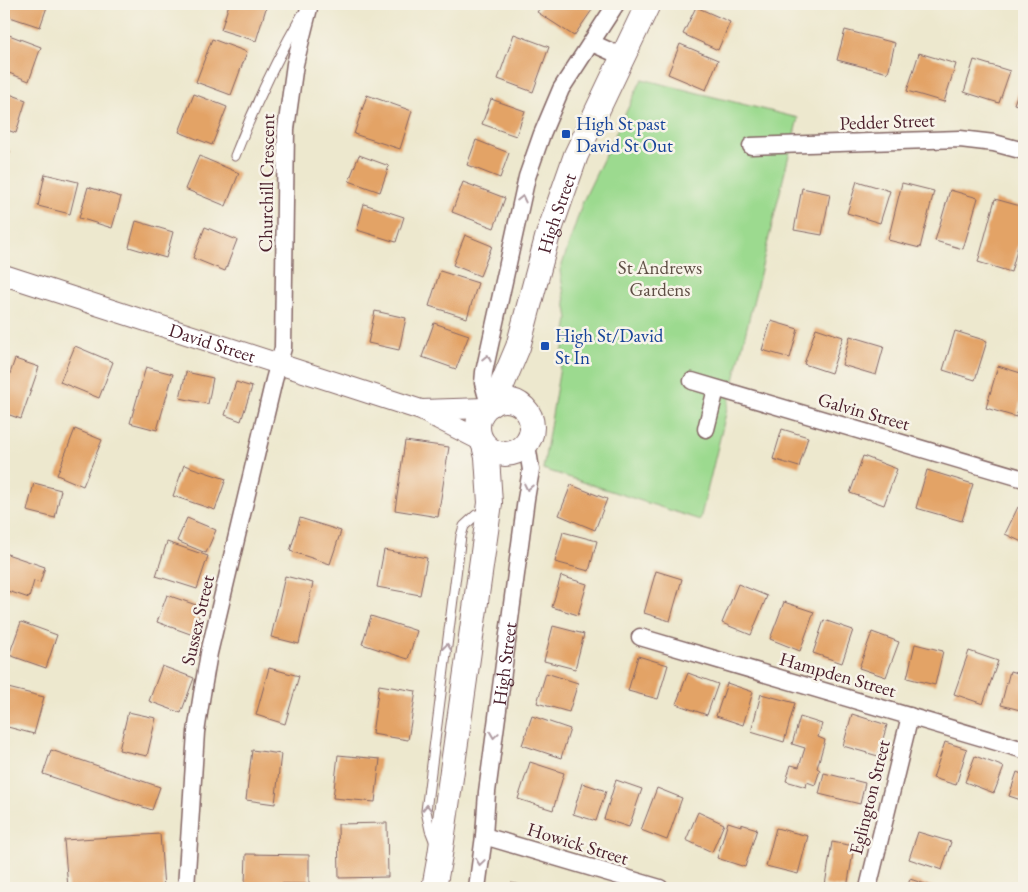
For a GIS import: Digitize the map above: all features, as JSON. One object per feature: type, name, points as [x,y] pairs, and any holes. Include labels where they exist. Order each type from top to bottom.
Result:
[{"type":"main road","name":"High Street","points":[[489,406],[499,392],[518,347],[547,238],[563,189],[582,141],[648,4]]},
{"type":"main road","name":"High Street","points":[[518,347],[521,390],[529,415]]},
{"type":"main road","points":[[504,400],[521,406],[529,415],[532,429],[525,444],[512,453],[504,455],[491,451],[483,443],[478,434],[478,422],[489,406],[504,400]]},
{"type":"main road","name":"High Street","points":[[434,888],[489,509],[487,457],[483,443]]},
{"type":"main road","name":"High Street","points":[[489,509],[505,469],[525,444]]},
{"type":"street","name":"Churchill Crescent","points":[[278,364],[283,348],[286,129],[295,64],[309,4]]},
{"type":"street","points":[[489,406],[483,384],[484,372],[527,177],[551,110],[561,90],[616,4]]},
{"type":"street","points":[[592,43],[623,57]]},
{"type":"street","name":"Pedder Street","points":[[751,146],[960,139],[994,143],[1024,151]]},
{"type":"street","name":"David Street","points":[[4,275],[422,410],[483,443]]},
{"type":"street","name":"Sussex Street","points":[[186,888],[196,732],[203,686],[213,634],[278,364]]},
{"type":"street","name":"Galvin Street","points":[[692,382],[1024,479]]},
{"type":"street","points":[[706,429],[716,389]]},
{"type":"street","name":"David Street","points":[[422,410],[489,406]]},
{"type":"street","name":"High Street","points":[[477,888],[484,836],[486,792],[530,477],[528,446],[525,444]]},
{"type":"street","name":"Hampden Street","points":[[640,637],[1024,750]]},
{"type":"street","name":"Eglington Street","points":[[868,888],[910,716]]},
{"type":"street","name":"Howick Street","points":[[484,836],[660,888]]},
{"type":"lane","name":"Churchill Crescent","points":[[235,156],[255,106],[287,41],[309,4]]},
{"type":"green space","name":"St Andrews Gardens","points":[[642,79],[798,118],[700,520],[543,469],[568,319],[560,271],[583,201]]},
{"type":"building","points":[[5,4],[48,4],[40,27],[4,15]]},
{"type":"building","points":[[229,4],[267,5],[256,41],[221,30]]},
{"type":"building","points":[[543,4],[583,4],[592,10],[574,36],[537,12]]},
{"type":"building","points":[[696,7],[730,22],[718,50],[683,34]]},
{"type":"building","points":[[845,30],[895,43],[888,73],[837,60]]},
{"type":"building","points":[[514,34],[549,47],[533,92],[498,79]]},
{"type":"building","points":[[9,35],[41,47],[29,81],[4,71],[4,50]]},
{"type":"building","points":[[212,39],[247,52],[231,95],[196,82]]},
{"type":"building","points":[[680,44],[718,60],[706,90],[668,74]]},
{"type":"building","points":[[919,53],[956,64],[944,102],[907,91]]},
{"type":"building","points":[[974,60],[1010,71],[999,103],[964,92]]},
{"type":"building","points":[[1024,79],[1024,107],[1014,104]]},
{"type":"building","points":[[4,92],[26,100],[16,133],[4,129]]},
{"type":"building","points":[[194,94],[227,107],[212,145],[179,132]]},
{"type":"building","points":[[367,95],[412,111],[400,149],[354,134]]},
{"type":"building","points":[[491,99],[525,111],[516,136],[482,124]]},
{"type":"building","points":[[476,140],[509,153],[500,178],[467,165]]},
{"type":"building","points":[[4,150],[10,151],[5,174],[4,174]]},
{"type":"building","points":[[359,155],[389,166],[380,192],[349,181]]},
{"type":"building","points":[[199,156],[239,173],[226,206],[185,189]]},
{"type":"building","points":[[45,174],[78,182],[70,214],[38,206]]},
{"type":"building","points":[[857,181],[890,191],[880,223],[847,213]]},
{"type":"building","points":[[463,182],[505,198],[494,228],[452,212]]},
{"type":"building","points":[[902,183],[934,191],[920,248],[888,240]]},
{"type":"building","points":[[88,187],[121,197],[112,228],[79,218]]},
{"type":"building","points":[[802,188],[830,194],[822,235],[794,230]]},
{"type":"building","points":[[950,190],[978,198],[963,249],[935,241]]},
{"type":"building","points":[[995,199],[1024,207],[1024,224],[1011,272],[978,262]]},
{"type":"building","points":[[364,204],[404,217],[396,242],[357,230]]},
{"type":"building","points":[[136,221],[173,232],[166,258],[129,247]]},
{"type":"building","points":[[205,227],[237,240],[225,271],[193,258]]},
{"type":"building","points":[[465,235],[492,246],[480,276],[453,265]]},
{"type":"building","points":[[440,271],[478,283],[467,318],[429,306]]},
{"type":"building","points":[[375,311],[406,318],[399,350],[368,343]]},
{"type":"building","points":[[771,321],[798,329],[790,358],[762,350]]},
{"type":"building","points":[[434,323],[469,335],[456,369],[422,357]]},
{"type":"building","points":[[816,328],[843,337],[831,373],[804,364]]},
{"type":"building","points":[[955,331],[987,341],[975,380],[943,370]]},
{"type":"building","points":[[850,336],[884,346],[876,375],[842,365]]},
{"type":"building","points":[[75,346],[113,362],[99,398],[60,382]]},
{"type":"building","points":[[15,359],[39,367],[21,419],[4,413],[4,391]]},
{"type":"building","points":[[998,366],[1024,374],[1024,389],[1016,417],[986,408]]},
{"type":"building","points":[[146,367],[173,374],[157,430],[130,423]]},
{"type":"building","points":[[186,372],[213,378],[208,404],[180,398]]},
{"type":"building","points":[[236,382],[252,387],[241,421],[225,415]]},
{"type":"building","points":[[75,429],[102,440],[83,486],[57,475]]},
{"type":"building","points":[[782,429],[808,437],[799,467],[773,459]]},
{"type":"building","points":[[405,441],[449,447],[438,517],[395,510]]},
{"type":"building","points":[[863,456],[897,469],[884,505],[850,493]]},
{"type":"building","points":[[184,465],[226,479],[215,510],[173,496]]},
{"type":"building","points":[[927,470],[973,484],[962,521],[916,508]]},
{"type":"building","points":[[34,483],[61,490],[55,518],[27,511]]},
{"type":"building","points":[[571,485],[607,499],[595,530],[559,515]]},
{"type":"building","points":[[1018,507],[1024,510],[1024,543],[1005,534]]},
{"type":"building","points":[[187,518],[216,530],[206,553],[177,541]]},
{"type":"building","points":[[300,518],[341,531],[330,564],[290,551]]},
{"type":"building","points":[[563,532],[597,541],[589,571],[555,562]]},
{"type":"building","points":[[167,542],[208,556],[197,589],[156,576]]},
{"type":"building","points":[[384,550],[427,558],[420,595],[377,587]]},
{"type":"building","points":[[4,553],[45,567],[40,583],[34,581],[29,598],[5,590]]},
{"type":"building","points":[[656,571],[682,579],[670,621],[644,613]]},
{"type":"building","points":[[285,576],[313,583],[299,644],[271,637]]},
{"type":"building","points":[[561,576],[587,584],[578,615],[552,607]]},
{"type":"building","points":[[738,584],[767,596],[751,635],[722,623]]},
{"type":"building","points":[[167,595],[202,607],[193,635],[157,622]]},
{"type":"building","points":[[784,602],[814,612],[800,651],[770,639]]},
{"type":"building","points":[[371,616],[417,631],[408,659],[362,644]]},
{"type":"building","points":[[824,620],[853,630],[842,663],[813,653]]},
{"type":"building","points":[[21,622],[57,635],[46,668],[9,655]]},
{"type":"building","points":[[553,626],[584,634],[575,669],[544,661]]},
{"type":"building","points":[[872,632],[899,642],[886,677],[859,668]]},
{"type":"building","points":[[915,644],[943,651],[935,685],[907,678]]},
{"type":"building","points":[[969,651],[998,661],[983,704],[954,694]]},
{"type":"building","points":[[638,656],[668,665],[658,699],[628,691]]},
{"type":"building","points":[[162,666],[194,678],[181,713],[149,701]]},
{"type":"building","points":[[269,668],[299,676],[285,724],[256,715]]},
{"type":"building","points":[[1010,671],[1024,675],[1024,711],[1001,705]]},
{"type":"building","points":[[546,673],[578,683],[569,712],[537,703]]},
{"type":"building","points":[[688,673],[718,684],[707,715],[676,704]]},
{"type":"building","points":[[727,683],[753,692],[743,725],[716,716]]},
{"type":"building","points":[[379,685],[416,691],[408,740],[372,734]]},
{"type":"building","points":[[8,688],[44,697],[34,734],[4,726],[4,702]]},
{"type":"building","points":[[761,694],[795,703],[784,742],[751,732]]},
{"type":"building","points":[[128,712],[156,718],[147,756],[119,750]]},
{"type":"building","points":[[852,714],[887,725],[878,756],[843,746]]},
{"type":"building","points":[[532,716],[570,729],[561,758],[522,745]]},
{"type":"building","points":[[800,717],[822,724],[818,737],[825,740],[817,768],[820,770],[815,785],[807,782],[806,787],[786,781],[791,765],[799,767],[805,748],[792,744]]},
{"type":"building","points":[[945,742],[967,749],[956,785],[933,778]]},
{"type":"building","points":[[51,750],[160,787],[152,810],[43,774]]},
{"type":"building","points":[[252,750],[281,754],[275,804],[246,800]]},
{"type":"building","points":[[338,755],[380,759],[375,802],[333,798]]},
{"type":"building","points":[[975,756],[1004,767],[994,793],[965,782]]},
{"type":"building","points":[[530,762],[564,773],[553,810],[518,799]]},
{"type":"building","points":[[1017,772],[1024,775],[1024,801],[1009,796]]},
{"type":"building","points":[[824,773],[865,783],[860,804],[819,794]]},
{"type":"building","points":[[616,780],[642,789],[629,827],[604,819]]},
{"type":"building","points":[[582,783],[606,791],[596,821],[573,814]]},
{"type":"building","points":[[657,788],[682,798],[667,840],[641,830]]},
{"type":"building","points":[[698,812],[724,824],[712,852],[686,840]]},
{"type":"building","points":[[728,822],[757,829],[745,867],[717,858]]},
{"type":"building","points":[[387,823],[388,877],[339,878],[338,824]]},
{"type":"building","points":[[776,828],[808,836],[798,874],[766,866]]},
{"type":"building","points":[[918,832],[951,842],[942,870],[909,859]]},
{"type":"building","points":[[160,834],[164,888],[68,888],[64,840]]},
{"type":"building","points":[[832,842],[854,846],[847,888],[825,885]]},
{"type":"building","points":[[246,854],[309,855],[309,884],[245,883]]},
{"type":"building","points":[[910,879],[937,888],[907,888]]},
{"type":"building","points":[[511,883],[533,887],[533,888],[510,888]]},
{"type":"place","name":"High St past David St Out","points":[[566,134]]},
{"type":"place","name":"High St/David St In","points":[[545,346]]}]
